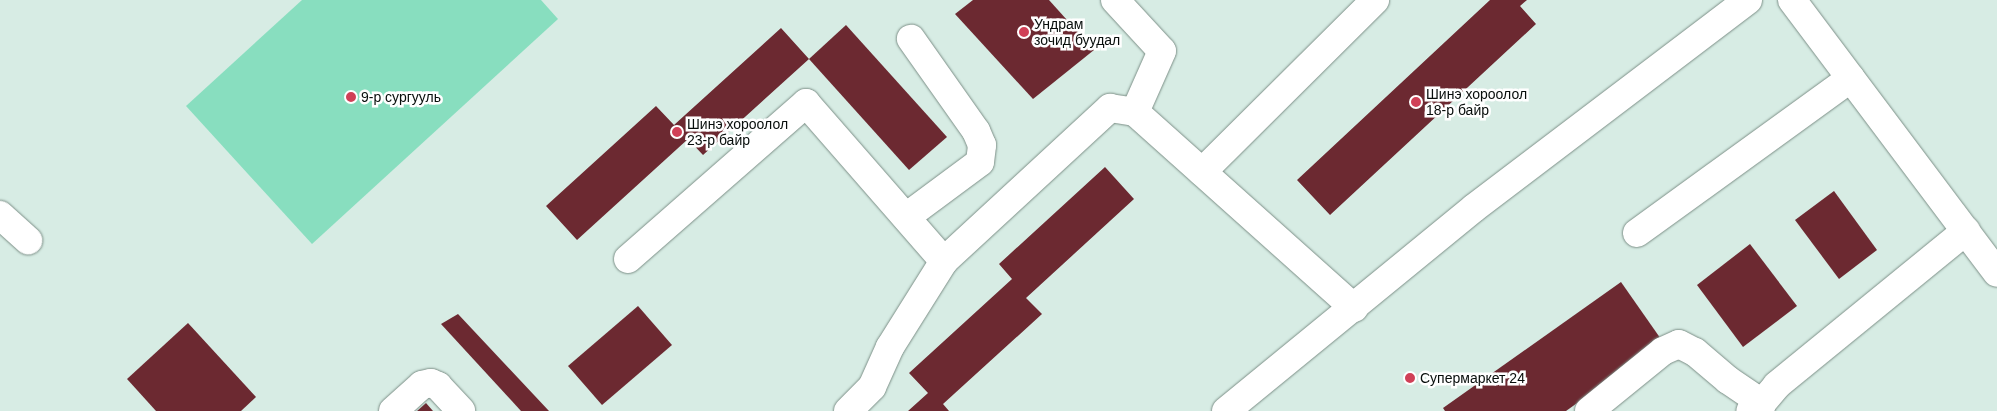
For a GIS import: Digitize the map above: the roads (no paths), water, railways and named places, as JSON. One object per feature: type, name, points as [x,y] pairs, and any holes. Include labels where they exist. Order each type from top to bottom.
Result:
[{"type":"street","points":[[1115,0],[1162,51],[1135,112]]},
{"type":"street","points":[[1202,172],[1375,0]]},
{"type":"street","points":[[1226,411],[1474,208],[1748,0]]},
{"type":"street","points":[[1792,0],[1997,273]]},
{"type":"street","points":[[906,217],[980,162],[982,145],[976,131],[911,39]]},
{"type":"street","points":[[1637,233],[1851,78]]},
{"type":"street","points":[[628,259],[806,103],[944,261]]},
{"type":"street","points":[[848,411],[872,388],[890,347],[944,261],[1110,108],[1135,112],[1354,308]]},
{"type":"street","points":[[0,216],[28,240]]},
{"type":"street","points":[[1589,411],[1663,351],[1679,344],[1695,352],[1757,408],[1777,385],[1966,231]]},
{"type":"street","points":[[393,411],[422,385],[431,383],[438,386],[461,411]]},
{"type":"place","name":"Ундрам зочид буудал","points":[[1024,32]]},
{"type":"place","name":"9-р сургууль","points":[[351,97]]},
{"type":"place","name":"Шинэ хороолол 18-р байр","points":[[1416,102]]},
{"type":"place","name":"Шинэ хороолол 23-р байр","points":[[677,132]]},
{"type":"place","name":"Супермаркет 24","points":[[1410,378]]}]
